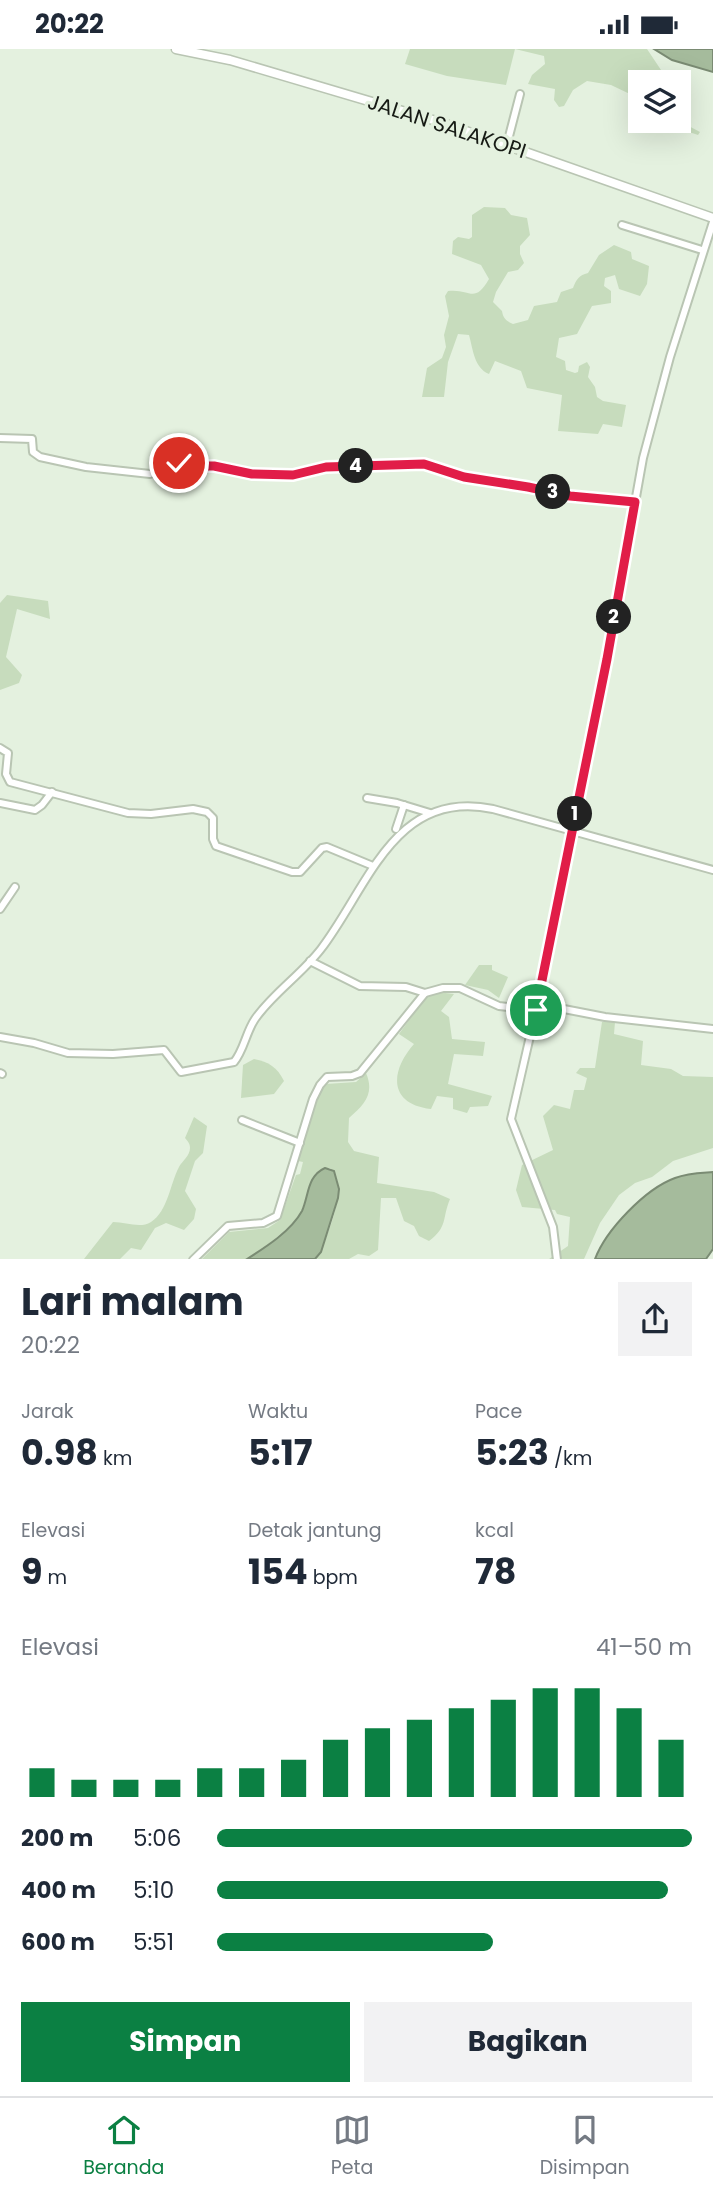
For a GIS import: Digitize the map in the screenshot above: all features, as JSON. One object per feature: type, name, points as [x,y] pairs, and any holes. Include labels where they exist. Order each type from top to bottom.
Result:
[{"type":"street","name":"JALAN SALAKOPI","points":[[176,49],[230,60],[352,95],[507,144],[713,220]]},
{"type":"street","points":[[507,144],[520,94]]},
{"type":"street","points":[[557,1259],[553,1227],[511,1119],[537,1007],[650,431],[713,220]]},
{"type":"street","points":[[622,225],[702,250]]},
{"type":"street","points":[[0,438],[32,439],[33,452],[40,457],[120,471],[150,474],[175,463],[214,466],[252,474],[293,475],[326,467],[424,464],[464,477],[570,496],[635,502]]},
{"type":"street","points":[[0,748],[8,753],[6,775],[9,781],[128,813],[151,814],[193,809],[204,811],[214,818],[213,839],[216,846],[292,872],[300,872],[322,848],[327,847],[373,866]]},
{"type":"street","points":[[0,803],[35,810],[52,792]]},
{"type":"street","points":[[367,798],[430,813]]},
{"type":"street","points":[[396,829],[404,805]]},
{"type":"street","points":[[0,1037],[68,1053],[113,1054],[162,1050],[166,1051],[181,1072],[229,1064],[236,1059],[249,1029],[262,1010],[310,961],[336,927],[373,866],[390,844],[416,821],[430,813],[459,806],[478,806],[713,870]]},
{"type":"street","points":[[0,909],[15,887]]},
{"type":"street","points":[[310,961],[360,986],[399,986],[425,993],[443,988],[460,988],[499,1006],[537,1007],[713,1028]]},
{"type":"street","points":[[193,1259],[230,1225],[263,1223],[277,1216],[313,1099],[322,1081],[329,1077],[360,1073],[425,993]]},
{"type":"street","points":[[242,1120],[300,1143]]},
{"type":"shaded area","points":[[410,49],[515,49],[506,85],[447,76],[405,64]]},
{"type":"shaded area","points":[[515,49],[647,49],[661,70],[628,70],[628,93],[611,85],[587,81],[573,90],[564,106],[559,107],[554,100],[555,89],[528,84],[532,75],[545,64],[544,56]]},
{"type":"shaded area","points":[[654,49],[713,49],[713,72],[672,60]]},
{"type":"shaded area","points":[[691,127],[700,132],[698,135],[690,133]]},
{"type":"shaded area","points":[[484,207],[505,208],[511,215],[527,218],[530,235],[520,246],[524,263],[518,270],[508,272],[493,302],[502,311],[505,319],[513,324],[528,320],[534,306],[557,302],[561,292],[573,288],[578,278],[588,273],[599,255],[614,245],[631,252],[632,259],[649,266],[647,284],[640,296],[619,289],[615,275],[605,278],[604,286],[611,291],[611,303],[592,306],[577,334],[559,338],[556,357],[565,361],[566,370],[578,372],[579,366],[587,362],[590,367],[588,377],[595,387],[597,397],[603,401],[626,405],[622,427],[603,424],[598,434],[558,431],[562,395],[527,388],[521,371],[495,361],[489,374],[484,371],[475,357],[469,335],[458,334],[448,362],[444,397],[422,397],[427,368],[442,358],[446,347],[444,335],[449,316],[445,296],[448,291],[475,293],[484,287],[489,279],[481,265],[452,254],[453,241],[458,237],[472,237],[472,215]]},
{"type":"shaded area","points":[[7,595],[48,601],[50,619],[17,609],[6,657],[22,675],[19,683],[0,690],[0,603]]},
{"type":"shaded area","points":[[479,965],[492,965],[492,970],[508,977],[499,998],[488,990],[465,985]]},
{"type":"shaded area","points":[[437,992],[454,994],[441,1011],[449,1017],[452,1039],[485,1042],[483,1056],[454,1054],[448,1084],[492,1096],[488,1106],[470,1107],[467,1113],[453,1109],[453,1098],[437,1096],[431,1109],[407,1101],[400,1093],[397,1075],[406,1054],[414,1044],[399,1034],[426,997]]},
{"type":"shaded area","points":[[602,1022],[615,1022],[614,1034],[643,1041],[641,1065],[671,1069],[683,1076],[713,1077],[713,1148],[673,1161],[652,1177],[635,1183],[619,1195],[600,1223],[584,1259],[549,1259],[568,1246],[570,1217],[557,1214],[555,1210],[522,1207],[516,1190],[522,1165],[553,1150],[543,1116],[554,1105],[570,1109],[574,1090],[584,1090],[587,1078],[576,1073],[580,1068],[595,1068]]},
{"type":"shaded area","points":[[254,1059],[272,1066],[284,1081],[274,1094],[241,1098],[243,1065]]},
{"type":"shaded area","points":[[366,1073],[369,1093],[363,1104],[349,1118],[348,1142],[354,1151],[379,1157],[377,1183],[434,1192],[450,1199],[442,1227],[435,1236],[429,1241],[419,1236],[414,1226],[404,1221],[396,1198],[381,1198],[378,1250],[369,1256],[358,1254],[349,1259],[315,1259],[321,1252],[338,1197],[336,1176],[330,1168],[315,1174],[301,1212],[291,1225],[263,1249],[247,1259],[202,1259],[229,1232],[268,1228],[280,1220],[296,1175],[300,1174],[303,1162],[298,1161],[320,1092],[326,1084],[356,1082]]},
{"type":"shaded area","points":[[194,1117],[207,1126],[203,1153],[195,1161],[185,1191],[196,1209],[194,1219],[184,1230],[166,1223],[155,1228],[141,1250],[131,1248],[120,1259],[84,1259],[113,1222],[142,1225],[157,1217],[179,1167],[189,1153],[190,1145],[185,1138]]},
{"type":"shaded area","points":[[325,1168],[334,1171],[339,1189],[321,1252],[315,1259],[247,1259],[285,1232],[297,1218],[312,1181],[319,1171]]},
{"type":"shaded area","points":[[713,1172],[713,1249],[706,1259],[595,1259],[617,1224],[651,1191],[680,1176]]},
{"type":"route","points":[[179,463],[214,466],[252,474],[293,475],[326,467],[424,464],[464,477],[570,496],[635,502],[607,659],[536,1010]]}]
